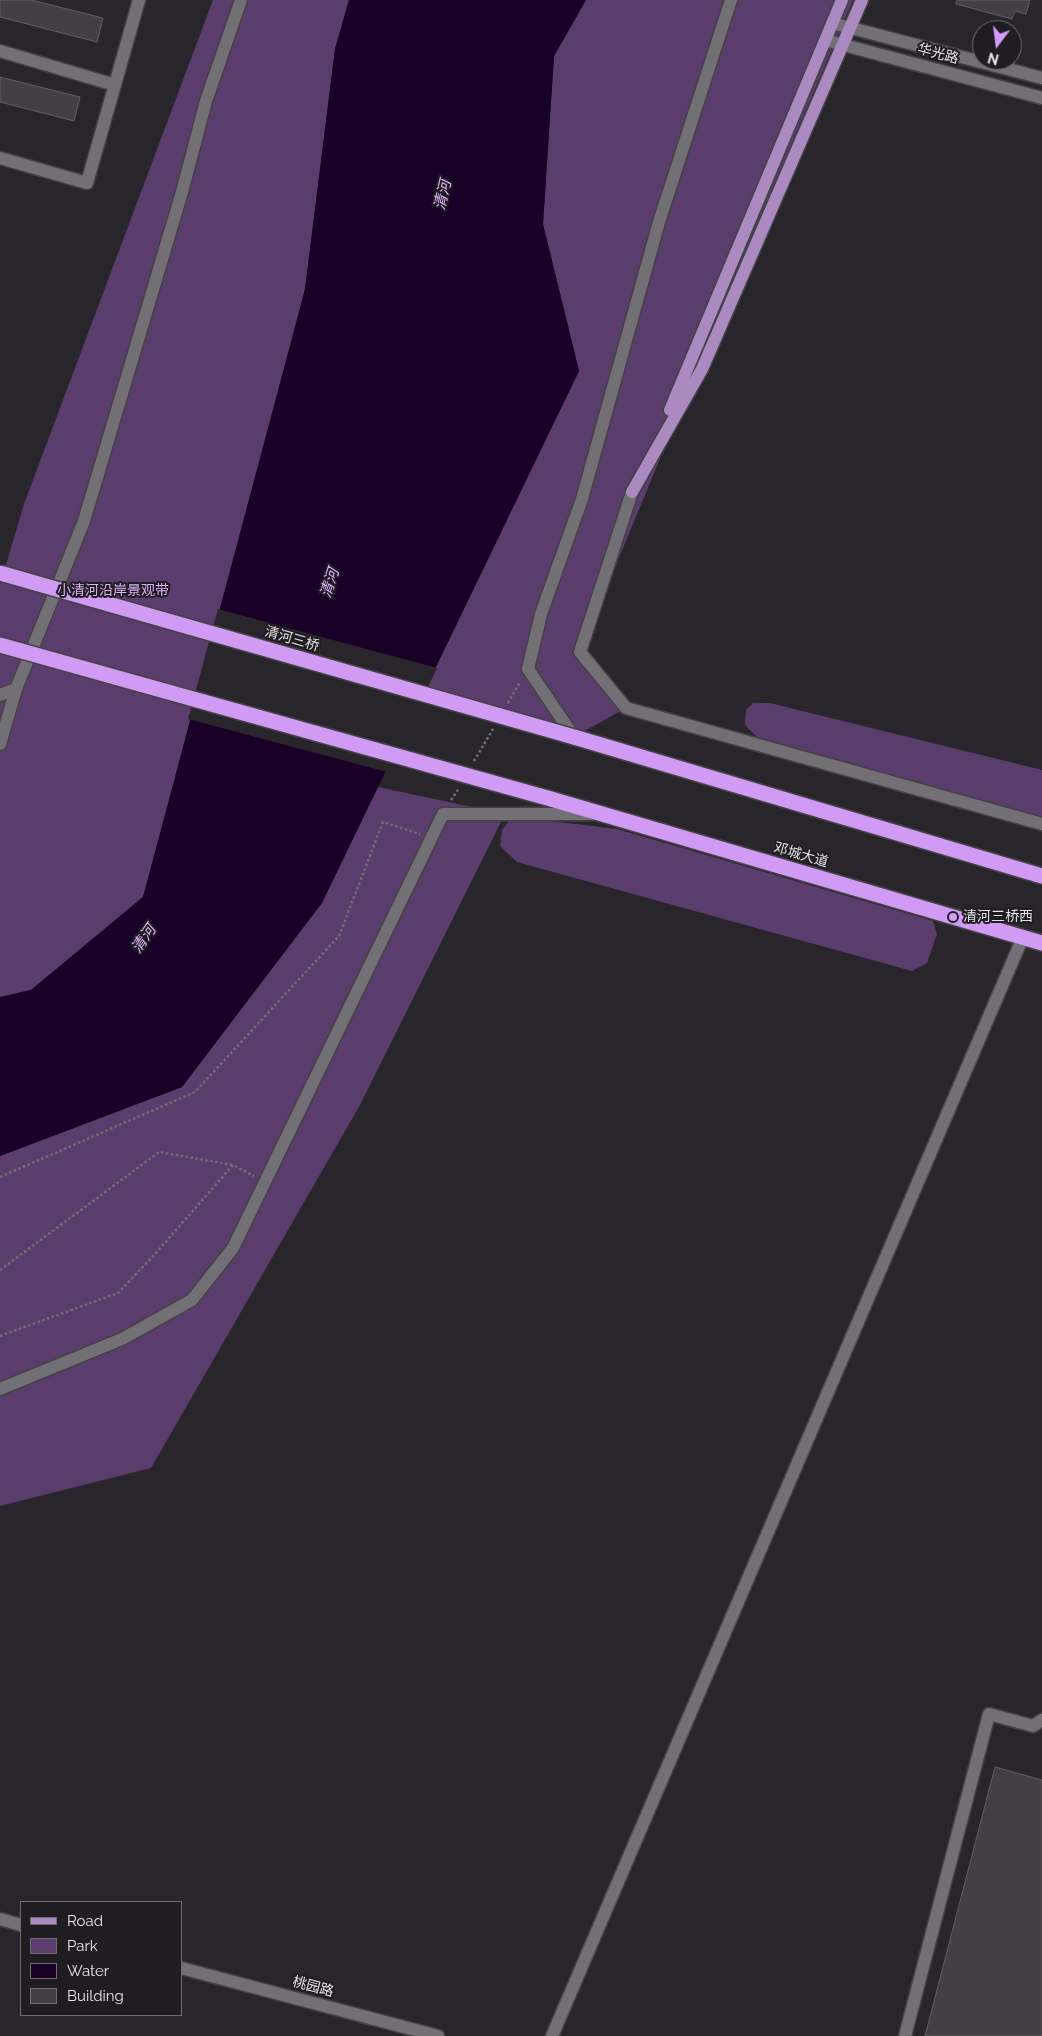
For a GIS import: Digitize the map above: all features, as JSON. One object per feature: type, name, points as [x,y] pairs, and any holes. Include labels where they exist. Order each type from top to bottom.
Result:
[{"type":"highway","name":"清河三桥","points":[[0,573],[574,736]]},
{"type":"highway","name":"邓城大道","points":[[0,645],[550,799],[1042,943]]},
{"type":"highway","points":[[574,736],[1042,876]]},
{"type":"main road","points":[[632,492],[682,385],[842,0]]},
{"type":"main road","points":[[632,492],[702,370],[862,0]]},
{"type":"street","points":[[0,158],[87,183],[139,0]]},
{"type":"street","points":[[0,744],[16,689],[84,521],[182,192],[206,101],[241,0]]},
{"type":"street","points":[[574,736],[528,669],[541,614],[582,498],[660,222],[731,0]]},
{"type":"street","name":"华光路","points":[[832,23],[1042,78]]},
{"type":"street","name":"华光路","points":[[825,40],[1042,98]]},
{"type":"street","points":[[0,51],[115,85]]},
{"type":"street","points":[[632,492],[580,652],[626,708],[1042,824]]},
{"type":"street","points":[[0,695],[16,689]]},
{"type":"street","points":[[0,1389],[122,1339],[192,1300],[233,1248],[443,814],[601,814]]},
{"type":"street","points":[[552,2036],[1023,937]]},
{"type":"street","points":[[905,2036],[989,1714],[1034,1726],[1042,1720]]},
{"type":"street","points":[[0,1919],[20,1925]]},
{"type":"street","name":"桃园路","points":[[182,1968],[438,2036]]},
{"type":"path","points":[[508,703],[528,669]]},
{"type":"path","points":[[473,763],[493,729]]},
{"type":"path","points":[[443,814],[463,780]]},
{"type":"path","points":[[0,1177],[195,1092],[340,936],[383,822],[432,838]]},
{"type":"path","points":[[0,1270],[159,1152],[232,1165],[265,1182]]},
{"type":"path","points":[[0,1336],[118,1293],[155,1254],[232,1165]]},
{"type":"green space","name":"小清河沿岸景观带","points":[[213,0],[349,0],[335,49],[305,289],[238,556],[143,897],[31,990],[0,997],[0,585],[24,504]]},
{"type":"green space","points":[[586,0],[853,0],[753,234],[580,652],[626,708],[574,737],[422,693],[579,371],[543,224],[554,56]]},
{"type":"green space","points":[[753,703],[770,703],[1042,770],[1042,817],[757,737],[745,725],[746,710]]},
{"type":"green space","points":[[378,787],[505,814],[360,1105],[151,1468],[0,1506],[0,1156],[182,1087],[321,903]]},
{"type":"green space","points":[[542,820],[617,829],[933,921],[937,934],[927,963],[912,971],[517,862],[500,846],[502,830],[509,821]]},
{"type":"water","name":"清河","points":[[349,0],[586,0],[554,56],[543,224],[579,371],[322,903],[182,1087],[0,1156],[0,997],[31,990],[143,897],[305,289],[335,49]]},
{"type":"pier","points":[[218,609],[437,668],[387,772],[188,719]]},
{"type":"building","points":[[0,0],[31,0],[103,18],[97,42],[0,17]]},
{"type":"building","points":[[957,0],[1030,0],[1026,14],[1015,11],[1012,19],[956,4]]},
{"type":"building","points":[[0,77],[80,97],[74,121],[0,102]]},
{"type":"building","points":[[995,1767],[1042,1780],[1042,2036],[925,2036]]},
{"type":"place","name":"清河三桥西","points":[[953,917]]}]
